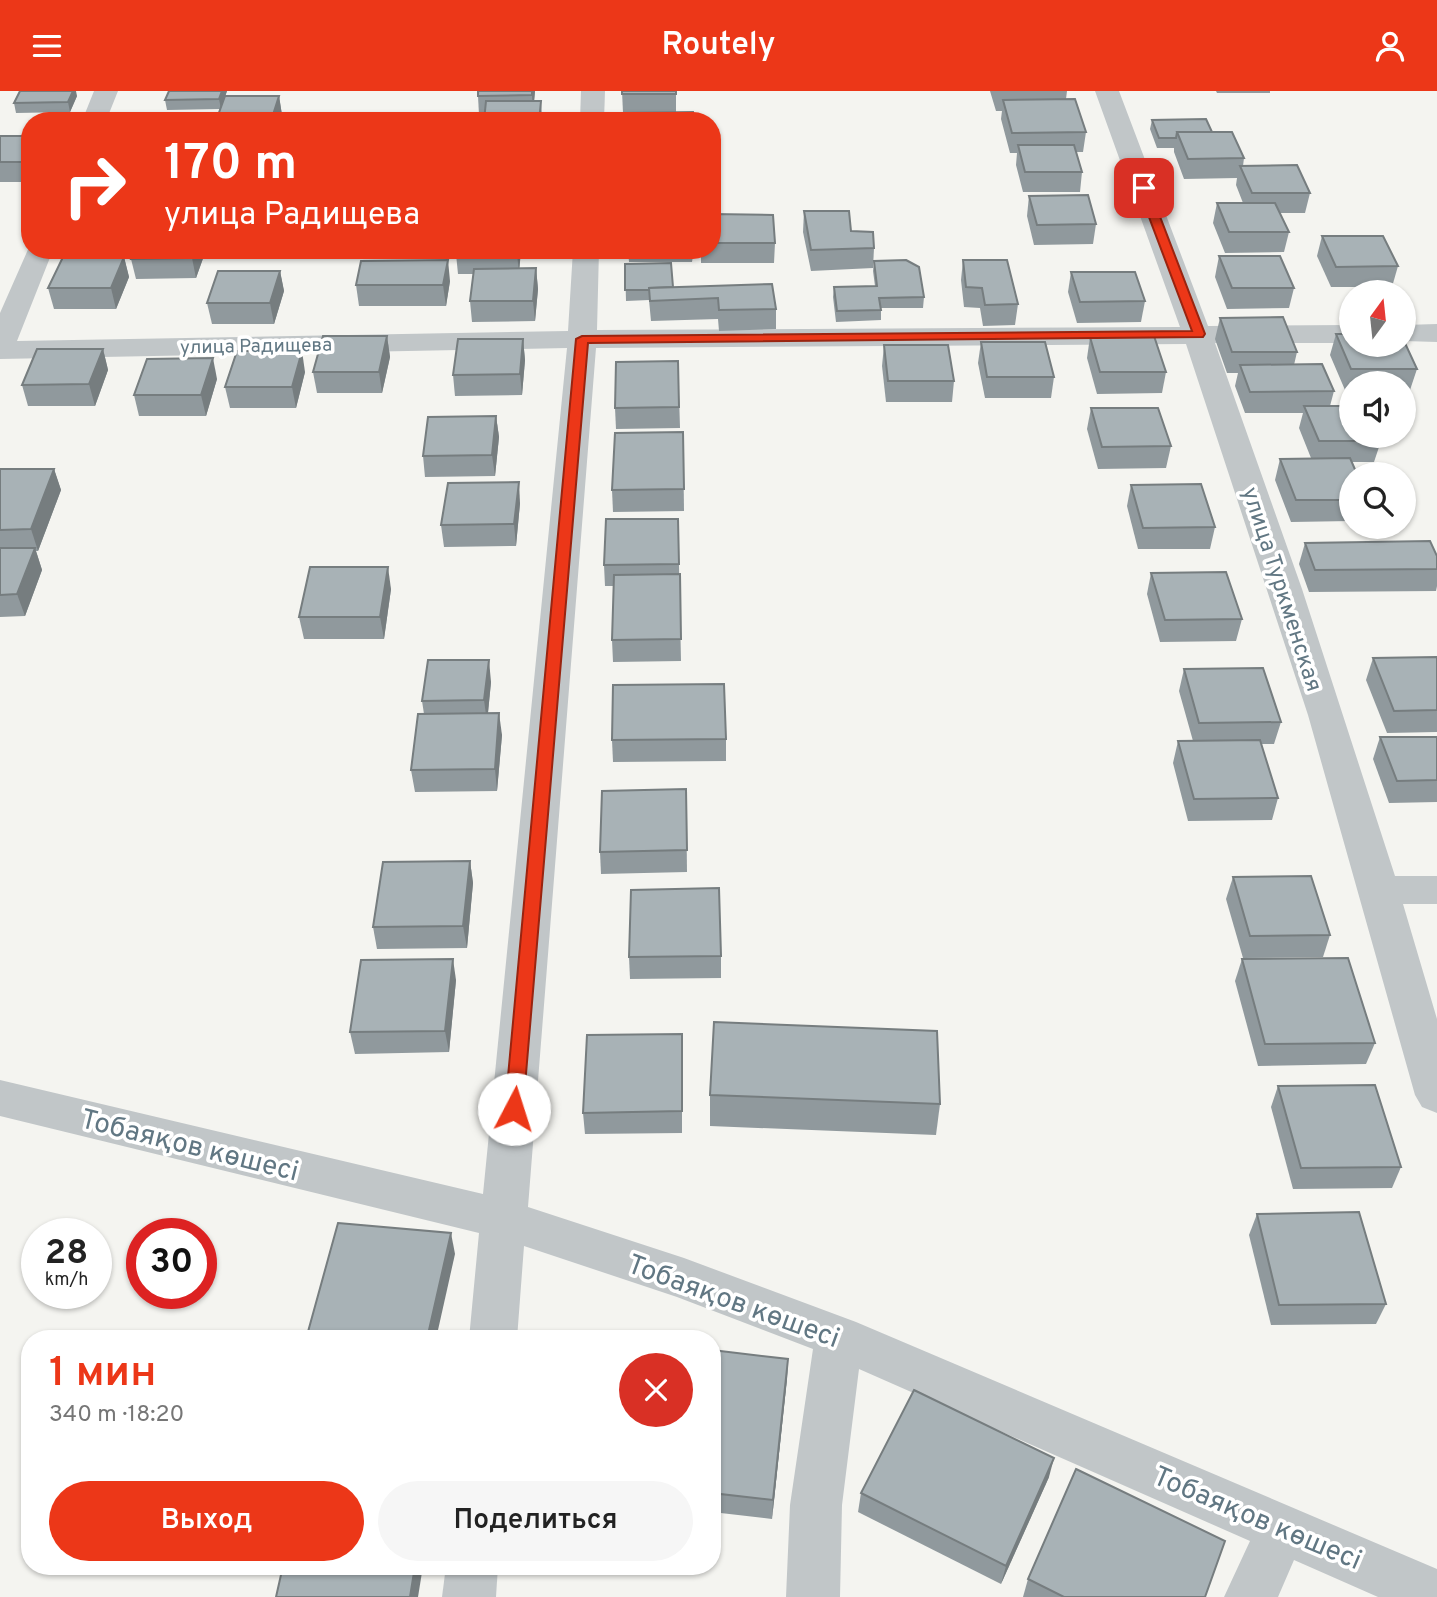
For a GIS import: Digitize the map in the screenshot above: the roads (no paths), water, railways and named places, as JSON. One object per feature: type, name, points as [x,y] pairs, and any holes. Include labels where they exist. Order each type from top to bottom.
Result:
[{"type":"street","points":[[98,112],[106,91]]},
{"type":"street","points":[[592,112],[593,91]]},
{"type":"street","name":"улица Туркменская","points":[[1107,91],[1199,334],[1382,890],[1437,1095]]},
{"type":"street","points":[[0,349],[36,259]]},
{"type":"street","points":[[494,1330],[582,339],[586,259]]},
{"type":"street","points":[[1416,333],[1437,333]]},
{"type":"street","name":"улица Радищева","points":[[0,349],[582,339],[1339,334]]},
{"type":"street","points":[[1382,890],[1437,890]]},
{"type":"street","name":"Тобаяқов көшесі","points":[[0,1098],[504,1219],[684,1279],[839,1337],[1283,1527],[1437,1596]]},
{"type":"street","points":[[813,1597],[816,1506],[839,1337]]},
{"type":"street","points":[[1251,1597],[1283,1527]]},
{"type":"street","points":[[469,1597],[471,1575]]}]
